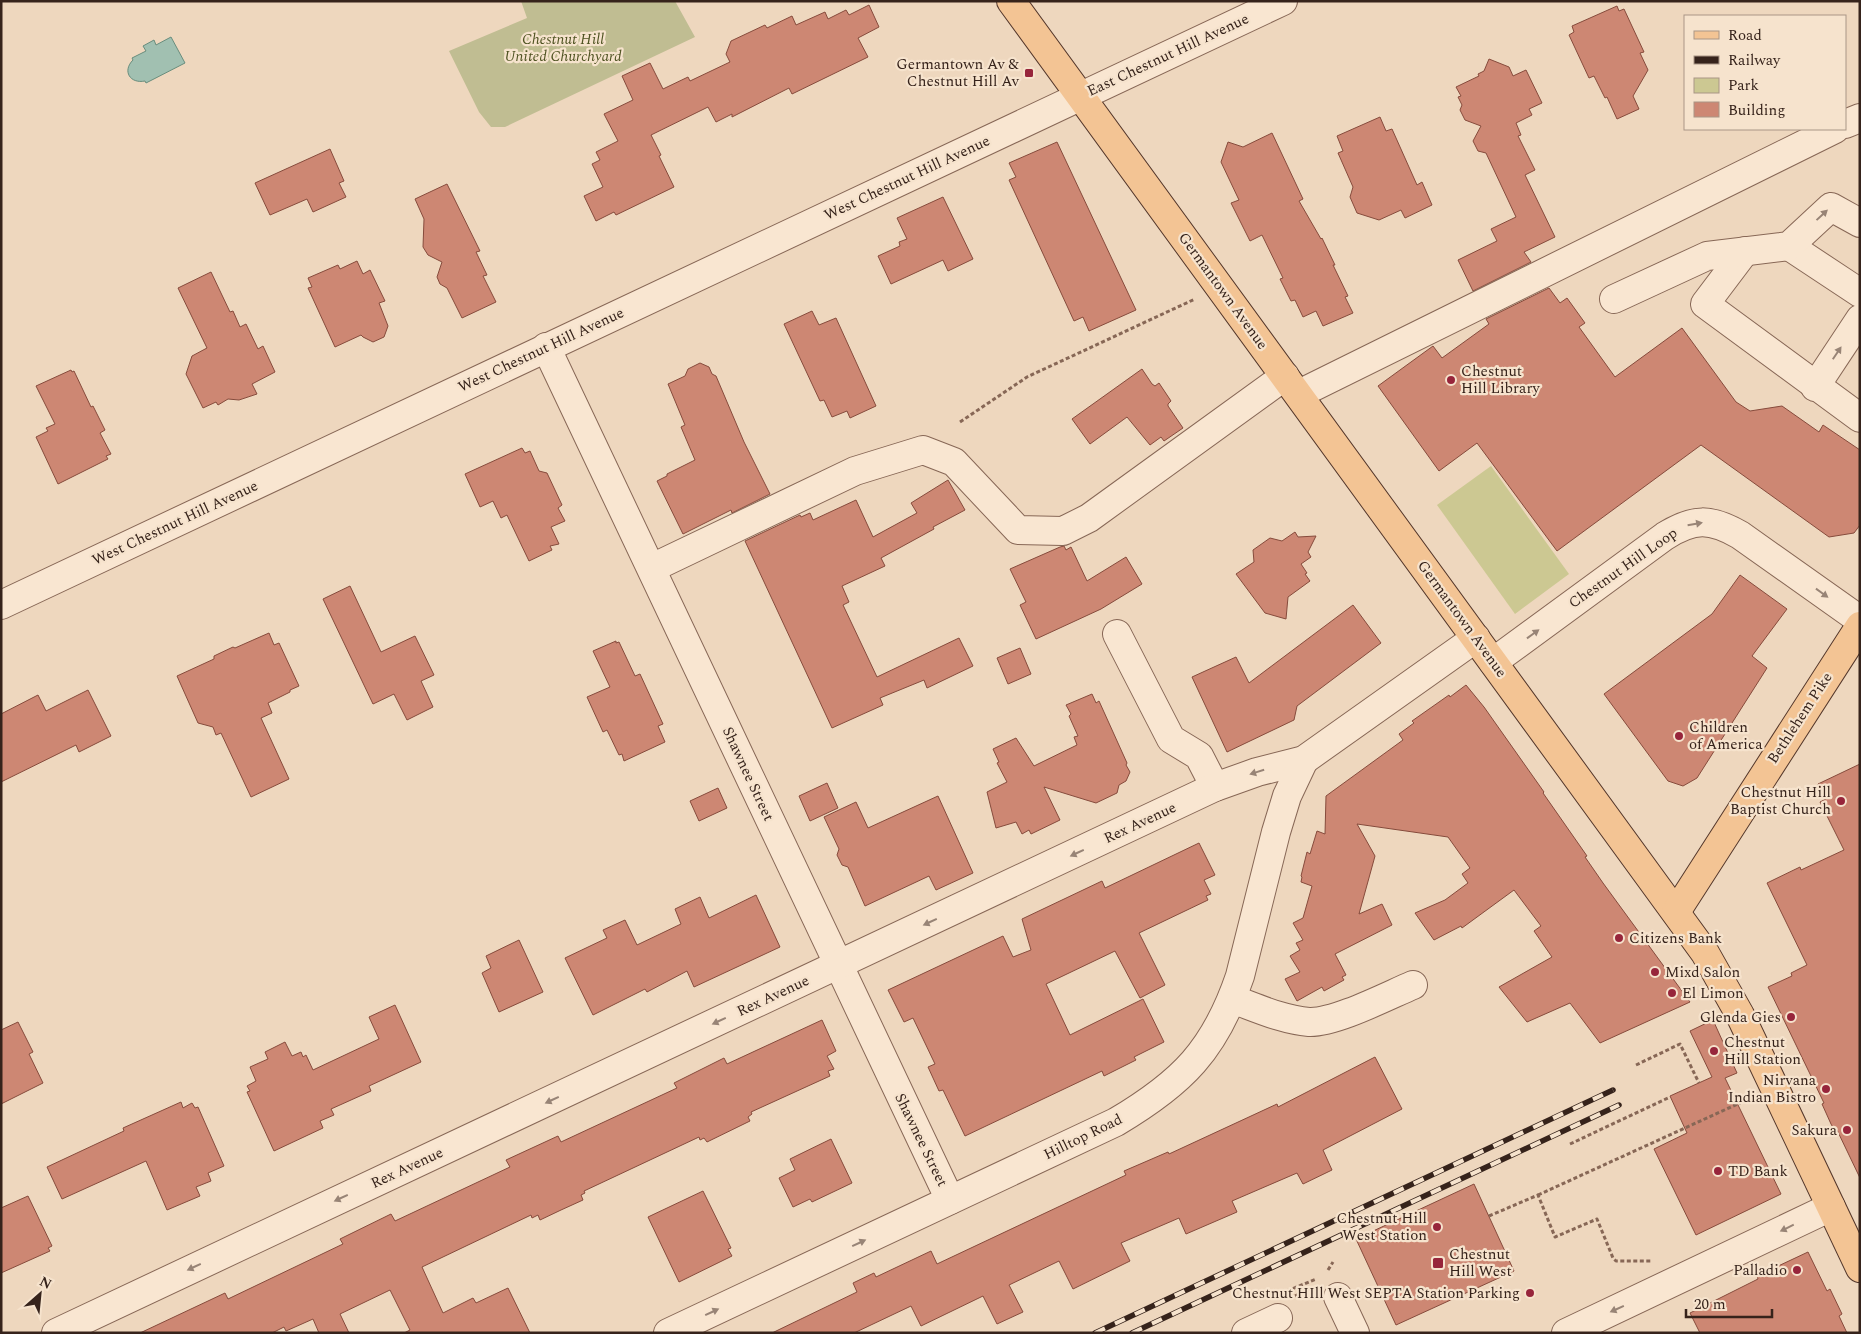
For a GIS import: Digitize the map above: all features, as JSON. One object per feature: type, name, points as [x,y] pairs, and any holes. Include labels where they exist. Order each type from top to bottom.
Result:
[{"type":"main road","name":"Germantown Avenue","points":[[1011,1],[1706,953],[1731,999],[1831,1207],[1858,1258]]},
{"type":"main road","name":"Bethlehem Pike","points":[[1676,912],[1860,626]]},
{"type":"street","name":"East Chestnut Hill Avenue","points":[[1081,96],[1283,1]]},
{"type":"street","name":"West Chestnut Hill Avenue","points":[[5,596],[546,347],[1081,96]]},
{"type":"street","points":[[1846,124],[1860,118]]},
{"type":"street","points":[[652,568],[855,471],[923,450],[954,462],[1018,530],[1063,531],[1089,518],[1292,385],[1833,130]]},
{"type":"street","points":[[1614,299],[1707,256],[1789,246],[1831,207],[1860,223]]},
{"type":"street","points":[[1789,246],[1860,293]]},
{"type":"street","points":[[1745,251],[1705,304],[1860,418]]},
{"type":"street","points":[[1815,386],[1860,319]]},
{"type":"street","name":"Shawnee Street","points":[[546,347],[950,1200]]},
{"type":"street","name":"Chestnut Hill Loop","points":[[1493,662],[1665,536],[1680,527],[1694,523],[1709,522],[1724,526],[1740,535],[1860,620]]},
{"type":"street","points":[[1117,634],[1171,739],[1199,756],[1215,787]]},
{"type":"street","name":"Rex Avenue","points":[[56,1333],[1215,787],[1257,772],[1304,760],[1476,638]]},
{"type":"street","name":"Hilltop Road","points":[[668,1333],[1116,1122],[1148,1103],[1175,1082],[1191,1066],[1209,1043],[1232,999],[1242,969],[1276,832],[1287,796],[1304,760]]},
{"type":"street","points":[[1232,999],[1277,1016],[1310,1022],[1332,1019],[1413,985]]},
{"type":"street","points":[[1566,1333],[1831,1207]]},
{"type":"street","points":[[1338,1297],[1355,1333]]},
{"type":"street","points":[[1246,1333],[1278,1318]]},
{"type":"path","points":[[960,422],[1027,377],[1220,287]]},
{"type":"path","points":[[1636,1065],[1680,1044],[1698,1083]]},
{"type":"path","points":[[1570,1144],[1670,1098]]},
{"type":"path","points":[[1489,1216],[1742,1102]]},
{"type":"path","points":[[1538,1195],[1555,1237],[1597,1219],[1616,1261],[1645,1260],[1657,1262]]},
{"type":"green space","name":"Chestnut Hill United Churchyard","points":[[521,1],[675,1],[695,37],[505,127],[491,127],[479,112],[449,51],[527,18]]},
{"type":"green space","points":[[1491,466],[1569,574],[1515,614],[1437,505]]},
{"type":"shaded area","points":[[171,37],[185,63],[146,83],[145,81],[135,81],[129,76],[128,68],[133,60],[132,58],[146,51],[143,46],[154,40],[156,45]]},
{"type":"building","points":[[869,5],[879,27],[858,38],[868,57],[792,94],[789,88],[732,117],[732,114],[716,122],[708,107],[651,135],[674,187],[616,215],[614,212],[596,221],[584,196],[603,187],[592,164],[600,160],[596,152],[618,141],[604,114],[633,100],[622,76],[650,63],[663,89],[688,77],[690,81],[730,62],[726,54],[731,41],[765,25],[767,28],[792,16],[796,25],[825,12],[828,19],[846,10],[849,15]]},
{"type":"building","points":[[1617,6],[1619,11],[1624,9],[1644,52],[1640,53],[1648,70],[1633,96],[1639,109],[1617,119],[1607,97],[1605,98],[1594,76],[1589,78],[1569,35],[1574,32],[1572,26]]},
{"type":"building","points":[[1489,59],[1509,67],[1513,76],[1526,70],[1542,103],[1529,109],[1532,115],[1516,123],[1521,135],[1518,136],[1535,170],[1525,175],[1555,237],[1524,252],[1531,262],[1473,291],[1458,260],[1497,241],[1491,229],[1516,217],[1486,153],[1478,151],[1473,141],[1481,126],[1465,120],[1460,110],[1462,105],[1458,97],[1461,96],[1456,87],[1479,76],[1478,74],[1484,71]]},
{"type":"building","points":[[1380,117],[1386,131],[1392,129],[1417,185],[1422,182],[1432,205],[1405,218],[1401,210],[1379,220],[1357,213],[1350,197],[1353,187],[1338,153],[1343,151],[1337,136]]},
{"type":"building","points":[[1272,133],[1303,199],[1299,201],[1322,238],[1335,265],[1333,265],[1348,296],[1345,297],[1353,313],[1323,326],[1316,311],[1303,317],[1295,300],[1291,301],[1280,279],[1283,278],[1262,235],[1250,241],[1231,203],[1239,200],[1221,162],[1228,142],[1243,147]]},
{"type":"building","points":[[1057,142],[1136,310],[1089,331],[1083,317],[1074,321],[1009,180],[1016,177],[1009,163]]},
{"type":"building","points":[[330,149],[344,181],[339,183],[346,197],[313,212],[307,199],[270,215],[255,183]]},
{"type":"building","points":[[447,184],[480,251],[476,252],[487,275],[483,276],[496,302],[462,318],[447,288],[440,284],[437,277],[442,262],[428,255],[423,247],[424,219],[415,199]]},
{"type":"building","points":[[943,197],[973,259],[948,271],[943,260],[891,284],[878,256],[900,246],[899,242],[907,239],[897,218]]},
{"type":"building","points":[[357,261],[363,274],[370,270],[385,301],[379,303],[388,326],[384,337],[373,342],[361,335],[335,347],[308,288],[312,287],[308,278],[338,265],[340,269]]},
{"type":"building","points":[[211,272],[230,312],[233,311],[240,327],[246,324],[258,349],[263,346],[275,372],[252,384],[257,394],[239,400],[228,399],[218,405],[216,402],[203,408],[186,374],[192,356],[207,348],[178,288]]},
{"type":"building","points":[[1549,288],[1560,303],[1567,298],[1585,323],[1579,327],[1615,377],[1682,328],[1736,402],[1750,411],[1782,406],[1819,432],[1823,425],[1860,450],[1860,525],[1854,533],[1829,537],[1701,445],[1557,551],[1477,443],[1439,471],[1378,386],[1433,346],[1442,358],[1489,324],[1486,319]]},
{"type":"building","points":[[812,311],[819,325],[836,318],[876,406],[850,418],[847,411],[832,417],[824,400],[820,401],[784,324]]},
{"type":"building","points":[[700,363],[709,367],[712,374],[716,376],[744,442],[770,494],[732,513],[731,510],[683,534],[657,481],[695,460],[681,427],[685,425],[668,384],[685,376],[688,369]]},
{"type":"building","points":[[1142,369],[1152,384],[1155,386],[1159,383],[1171,401],[1168,406],[1183,428],[1164,441],[1161,437],[1150,445],[1127,417],[1090,444],[1072,419]]},
{"type":"building","points":[[71,370],[72,372],[74,371],[91,407],[93,406],[105,430],[100,433],[111,454],[106,456],[108,459],[58,484],[36,437],[48,431],[46,428],[55,424],[36,386]]},
{"type":"building","points":[[522,448],[525,453],[530,451],[539,471],[547,473],[562,505],[558,508],[565,521],[551,527],[559,544],[550,546],[552,550],[529,561],[507,515],[501,518],[493,501],[480,507],[465,474]]},
{"type":"building","points":[[948,480],[965,510],[881,558],[885,566],[842,586],[849,602],[843,605],[877,677],[959,638],[973,666],[927,688],[924,680],[880,698],[883,705],[832,728],[745,541],[800,515],[801,517],[810,513],[813,520],[856,500],[873,537],[917,513],[911,503]]},
{"type":"building","points":[[1295,532],[1298,537],[1316,536],[1308,552],[1311,557],[1301,564],[1310,581],[1288,597],[1286,619],[1265,613],[1236,574],[1254,562],[1253,550],[1270,538],[1282,541]]},
{"type":"building","points":[[1064,546],[1066,550],[1071,547],[1087,581],[1126,557],[1142,584],[1101,609],[1036,639],[1020,605],[1026,602],[1010,569]]},
{"type":"building","name":"Children of America","points":[[1740,575],[1787,609],[1752,656],[1767,668],[1697,778],[1683,786],[1668,781],[1604,694],[1712,614]]},
{"type":"building","points":[[350,586],[381,652],[415,636],[434,675],[421,681],[433,707],[407,720],[394,694],[373,704],[323,599]]},
{"type":"building","points":[[1353,605],[1381,643],[1297,706],[1294,720],[1227,752],[1192,677],[1236,657],[1249,683]]},
{"type":"building","points":[[269,633],[274,645],[279,643],[299,686],[268,703],[272,713],[261,718],[289,779],[251,797],[221,733],[216,735],[213,727],[198,723],[177,676],[214,659],[214,656],[233,647],[235,648]]},
{"type":"building","points":[[616,641],[616,643],[619,642],[635,676],[640,674],[663,724],[658,726],[665,742],[624,761],[622,754],[619,755],[607,730],[603,732],[587,697],[610,687],[593,651]]},
{"type":"building","points":[[1020,648],[1031,674],[1008,684],[997,658]]},
{"type":"building","points":[[1466,685],[1484,707],[1544,792],[1603,883],[1690,1002],[1600,1043],[1570,1003],[1527,1022],[1499,987],[1552,957],[1534,931],[1541,926],[1514,890],[1462,928],[1461,926],[1434,940],[1415,913],[1445,900],[1468,883],[1462,874],[1470,868],[1448,837],[1357,824],[1375,856],[1359,914],[1382,904],[1392,925],[1335,954],[1346,975],[1342,977],[1344,980],[1324,991],[1322,987],[1297,1001],[1285,979],[1300,972],[1290,956],[1300,950],[1296,943],[1303,940],[1293,923],[1303,918],[1312,886],[1301,882],[1301,876],[1307,852],[1310,854],[1317,831],[1325,834],[1326,796],[1403,740],[1399,734],[1414,723],[1412,721]]},
{"type":"building","points":[[88,690],[111,736],[79,752],[76,745],[1,782],[1,714],[38,695],[46,711]]},
{"type":"building","points":[[1092,694],[1096,703],[1099,701],[1127,763],[1126,765],[1130,772],[1126,781],[1119,785],[1117,793],[1096,803],[1044,787],[1060,820],[1031,834],[1029,830],[1022,834],[1016,822],[996,828],[987,792],[1007,782],[997,763],[999,762],[993,749],[1016,738],[1034,766],[1077,745],[1074,737],[1078,736],[1066,705]]},
{"type":"building","points":[[1860,764],[1860,1178],[1837,1130],[1835,1131],[1831,1124],[1822,1104],[1824,1103],[1768,987],[1792,976],[1791,973],[1807,965],[1767,883],[1800,867],[1801,870],[1844,850],[1820,802],[1826,799],[1818,784]]},
{"type":"building","points":[[827,783],[838,808],[810,821],[799,796]]},
{"type":"building","points":[[718,788],[727,808],[699,821],[690,801]]},
{"type":"building","points":[[938,796],[973,873],[936,890],[929,876],[865,906],[848,867],[842,865],[837,855],[839,849],[824,817],[856,802],[868,828]]},
{"type":"building","points":[[1199,843],[1215,875],[1204,880],[1211,894],[1206,896],[1208,900],[1139,933],[1165,985],[1140,998],[1115,951],[1046,984],[1070,1035],[1143,999],[1164,1042],[1134,1057],[1136,1060],[1104,1076],[1102,1071],[965,1136],[943,1090],[939,1091],[928,1067],[935,1064],[913,1018],[904,1022],[888,990],[1003,936],[1013,957],[1031,950],[1022,919],[1102,881],[1105,888]]},
{"type":"building","points":[[756,895],[780,947],[694,987],[687,971],[647,992],[645,989],[593,1015],[565,958],[607,938],[603,930],[625,920],[637,945],[681,924],[675,909],[700,897],[709,918]]},
{"type":"building","points":[[519,940],[543,992],[499,1012],[482,973],[491,968],[486,956]]},
{"type":"building","points":[[395,1005],[421,1062],[369,1086],[371,1091],[331,1109],[334,1115],[320,1121],[323,1128],[274,1151],[247,1092],[250,1091],[247,1086],[256,1081],[250,1067],[268,1059],[265,1052],[285,1042],[292,1056],[301,1052],[303,1057],[306,1055],[313,1070],[379,1039],[369,1017]]},
{"type":"building","points":[[822,1020],[836,1051],[827,1056],[834,1069],[828,1071],[830,1076],[751,1112],[752,1114],[748,1117],[750,1121],[707,1142],[704,1138],[700,1140],[699,1137],[584,1191],[585,1193],[581,1195],[583,1200],[540,1220],[538,1215],[532,1218],[531,1215],[422,1267],[443,1313],[473,1298],[476,1303],[508,1288],[530,1333],[404,1333],[410,1330],[390,1290],[340,1314],[349,1333],[319,1333],[313,1319],[286,1331],[284,1327],[272,1333],[140,1333],[225,1293],[228,1299],[343,1244],[340,1239],[391,1214],[395,1221],[510,1167],[506,1160],[558,1136],[561,1142],[677,1088],[674,1083],[724,1058],[727,1064]]},
{"type":"building","name":"TD Bank","points":[[1713,1020],[1737,1073],[1725,1078],[1781,1194],[1696,1235],[1654,1149],[1687,1133],[1670,1096],[1712,1077],[1690,1031]]},
{"type":"building","points":[[18,1022],[33,1052],[29,1054],[43,1083],[1,1104],[1,1030]]},
{"type":"building","points":[[1375,1057],[1402,1109],[1323,1150],[1332,1170],[1303,1184],[1297,1173],[1232,1201],[1237,1212],[1186,1234],[1179,1218],[1121,1243],[1130,1261],[1073,1289],[1059,1261],[1009,1285],[1023,1312],[997,1324],[983,1296],[921,1326],[911,1306],[854,1333],[772,1333],[857,1292],[853,1283],[874,1273],[876,1277],[931,1251],[937,1264],[1126,1175],[1124,1171],[1168,1152],[1169,1154],[1277,1104],[1278,1107]]},
{"type":"building","points":[[181,1102],[183,1108],[192,1103],[195,1108],[198,1107],[224,1166],[208,1173],[211,1181],[196,1187],[200,1196],[167,1210],[146,1161],[62,1199],[47,1167],[124,1131],[123,1128]]},
{"type":"building","points":[[831,1139],[852,1183],[812,1202],[810,1199],[793,1207],[779,1178],[795,1170],[790,1159]]},
{"type":"building","name":"Chestnut Hill West Station","points":[[1474,1184],[1514,1271],[1396,1325],[1356,1239]]},
{"type":"building","points":[[703,1191],[731,1248],[728,1249],[732,1256],[679,1282],[648,1217]]},
{"type":"building","points":[[28,1196],[52,1246],[48,1248],[50,1251],[1,1273],[1,1208]]},
{"type":"building","points":[[1808,1252],[1827,1291],[1830,1289],[1842,1314],[1839,1316],[1847,1333],[1700,1333],[1690,1313],[1758,1279],[1757,1276]]},
{"type":"railway","points":[[1095,1333],[1613,1090]]},
{"type":"railway","points":[[1132,1333],[1619,1105]]},
{"type":"place","name":"Germantown Av & Chestnut Hill Av","points":[[1029,73]]},
{"type":"place","name":"Chestnut Hill Library","points":[[1451,380]]},
{"type":"place","name":"Children of America","points":[[1679,736]]},
{"type":"place","name":"Chestnut Hill Baptist Church","points":[[1841,801]]},
{"type":"place","name":"Citizens Bank","points":[[1619,938]]},
{"type":"place","name":"Mixd Salon","points":[[1655,972]]},
{"type":"place","name":"El Limon","points":[[1672,993]]},
{"type":"place","name":"Glenda Gies","points":[[1791,1017]]},
{"type":"place","name":"Chestnut Hill Station","points":[[1714,1051]]},
{"type":"place","name":"Nirvana Indian Bistro","points":[[1826,1089]]},
{"type":"place","name":"Sakura","points":[[1847,1130]]},
{"type":"place","name":"TD Bank","points":[[1718,1171]]},
{"type":"place","name":"Chestnut Hill West Station","points":[[1437,1227]]},
{"type":"place","name":"Chestnut Hill West","points":[[1438,1263]]},
{"type":"place","name":"Palladio","points":[[1797,1270]]},
{"type":"place","name":"Chestnut HIll West SEPTA Station Parking","points":[[1530,1293]]}]
